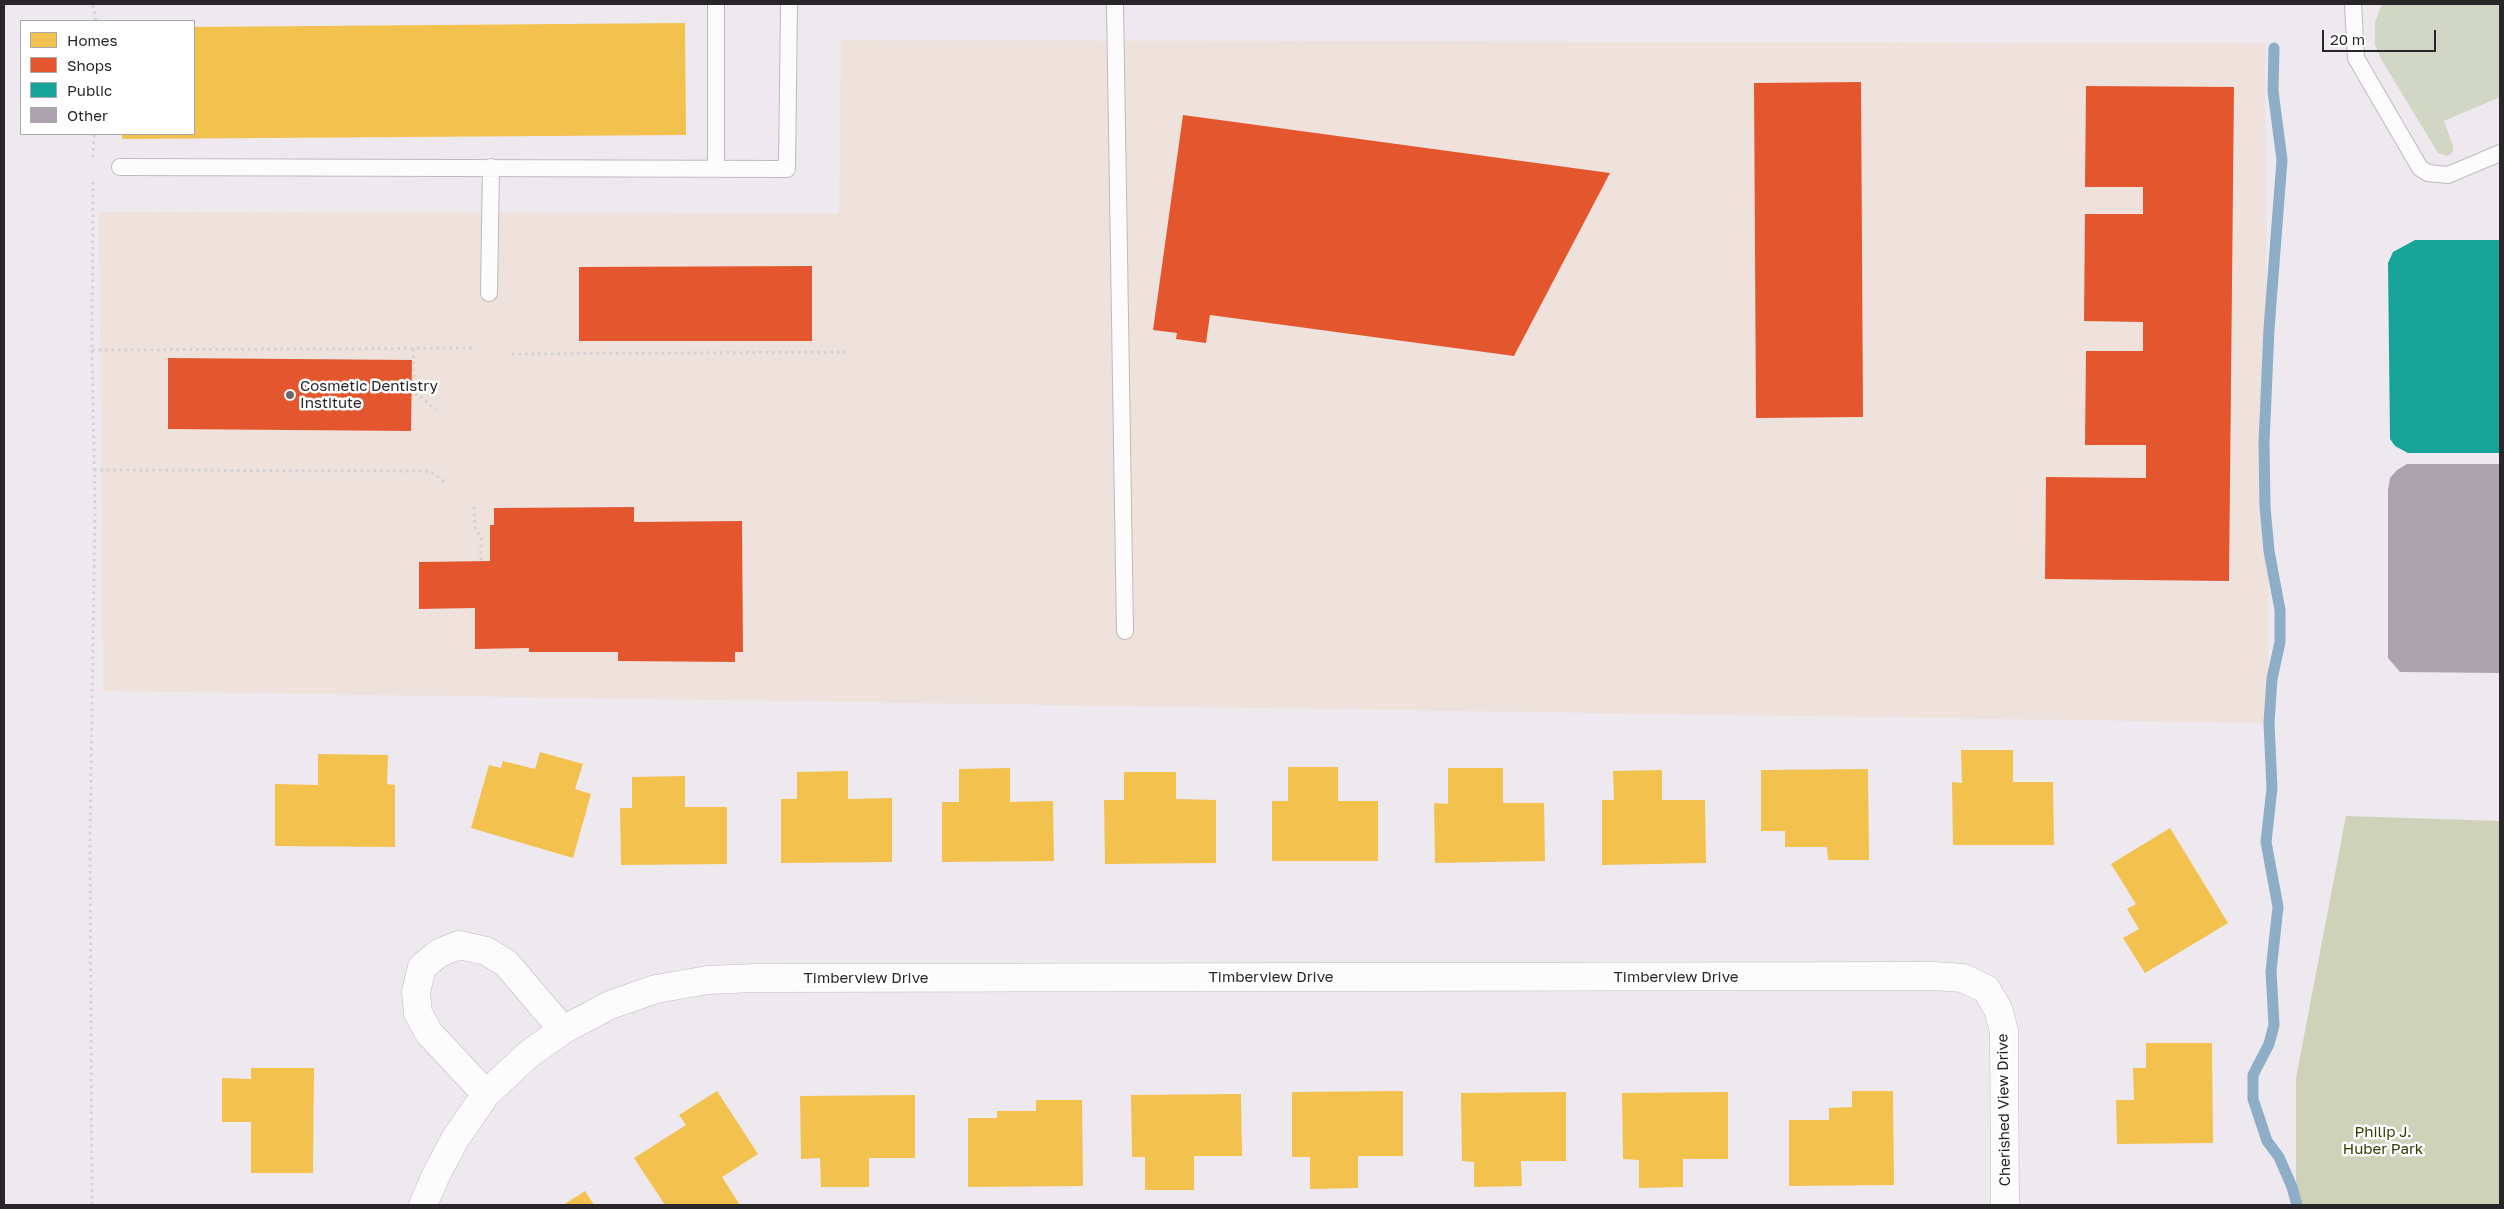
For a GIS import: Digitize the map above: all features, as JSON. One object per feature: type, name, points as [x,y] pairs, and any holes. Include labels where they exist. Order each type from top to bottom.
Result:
[{"type":"street","points":[[486,1094],[429,1032],[418,1013],[416,992],[422,967],[439,953],[459,945],[486,951],[506,963],[563,1030]]},
{"type":"street","name":"Timberview Drive","points":[[423,1205],[455,1139],[486,1094],[529,1054],[563,1030],[610,1005],[656,989],[708,980],[755,978],[1933,976],[1963,978],[1986,988]]},
{"type":"street","name":"Cherished View Drive","points":[[1986,988],[1998,1009],[2004,1031],[2005,1205]]},
{"type":"lane","points":[[716,4],[716,168]]},
{"type":"lane","points":[[120,167],[787,169],[789,4]]},
{"type":"lane","points":[[1115,4],[1125,631]]},
{"type":"lane","points":[[2353,4],[2356,58],[2420,168],[2428,173],[2448,175],[2500,152]]},
{"type":"lane","points":[[489,293],[491,167]]},
{"type":"path","points":[[94,5],[96,20]]},
{"type":"path","points":[[93,159],[94,135]]},
{"type":"path","points":[[92,1205],[90,840],[94,682],[93,168]]},
{"type":"path","points":[[92,350],[474,348]]},
{"type":"path","points":[[413,349],[414,394],[417,394],[436,410]]},
{"type":"path","points":[[512,354],[848,352]]},
{"type":"path","points":[[94,470],[430,471],[446,483]]},
{"type":"path","points":[[474,507],[475,527],[481,539],[481,561]]},
{"type":"shaded area","points":[[841,40],[2265,43],[2269,723],[103,691],[99,212],[839,213]]},
{"type":"green space","points":[[2382,4],[2500,4],[2500,97],[2444,121],[2453,146],[2453,151],[2448,156],[2438,153],[2381,59],[2375,45],[2375,22]]},
{"type":"green space","name":"Philip J. Huber Park","points":[[2346,816],[2500,821],[2500,1205],[2296,1205],[2296,1078]]},
{"type":"building: Homes","points":[[685,23],[686,135],[122,139],[122,135],[195,135],[195,27]]},
{"type":"building: Homes","points":[[1961,750],[2013,750],[2013,782],[2053,782],[2054,845],[1953,845],[1952,782],[1962,783]]},
{"type":"building: Homes","points":[[540,752],[583,764],[575,789],[591,794],[573,858],[471,828],[489,765],[501,768],[503,761],[535,769]]},
{"type":"building: Homes","points":[[318,754],[388,755],[387,784],[395,785],[395,847],[275,846],[275,784],[318,785]]},
{"type":"building: Homes","points":[[1288,767],[1338,767],[1338,801],[1378,801],[1378,861],[1272,861],[1272,801],[1288,801]]},
{"type":"building: Homes","points":[[1010,768],[1010,802],[1053,801],[1054,861],[942,862],[942,802],[959,802],[959,769]]},
{"type":"building: Homes","points":[[1448,768],[1503,768],[1503,803],[1544,803],[1545,861],[1435,863],[1434,803],[1448,804]]},
{"type":"building: Homes","points":[[1868,769],[1869,860],[1828,860],[1827,847],[1785,847],[1785,831],[1761,831],[1761,770]]},
{"type":"building: Homes","points":[[1662,770],[1662,800],[1705,800],[1706,863],[1602,865],[1602,800],[1614,800],[1613,771]]},
{"type":"building: Homes","points":[[848,771],[848,799],[892,798],[892,862],[781,863],[781,799],[797,799],[797,772]]},
{"type":"building: Homes","points":[[1124,772],[1176,772],[1176,799],[1216,800],[1216,863],[1105,864],[1104,800],[1124,800]]},
{"type":"building: Homes","points":[[685,776],[685,807],[727,807],[727,864],[621,865],[620,808],[632,808],[632,777]]},
{"type":"building: Homes","points":[[2170,828],[2228,923],[2145,973],[2123,938],[2139,929],[2127,909],[2136,904],[2111,864]]},
{"type":"building: Homes","points":[[2146,1043],[2212,1043],[2213,1143],[2117,1144],[2116,1100],[2134,1100],[2133,1068],[2146,1068]]},
{"type":"building: Homes","points":[[251,1068],[314,1068],[313,1173],[251,1173],[251,1122],[222,1122],[222,1078],[251,1079]]},
{"type":"building: Homes","points":[[717,1091],[758,1154],[722,1177],[740,1205],[665,1205],[634,1158],[686,1125],[679,1115]]},
{"type":"building: Homes","points":[[1403,1091],[1403,1156],[1358,1156],[1358,1188],[1310,1189],[1310,1157],[1292,1157],[1292,1092]]},
{"type":"building: Homes","points":[[1852,1091],[1893,1091],[1894,1185],[1789,1186],[1789,1120],[1829,1120],[1829,1108],[1852,1107]]},
{"type":"building: Homes","points":[[1566,1092],[1566,1161],[1521,1161],[1522,1186],[1474,1187],[1474,1162],[1462,1161],[1461,1093]]},
{"type":"building: Homes","points":[[1728,1092],[1728,1159],[1683,1159],[1683,1187],[1639,1188],[1639,1160],[1623,1159],[1622,1093]]},
{"type":"building: Homes","points":[[1241,1094],[1242,1156],[1194,1156],[1194,1190],[1145,1190],[1145,1157],[1132,1157],[1131,1095]]},
{"type":"building: Homes","points":[[915,1095],[915,1158],[869,1158],[869,1187],[821,1187],[820,1158],[801,1159],[800,1096]]},
{"type":"building: Homes","points":[[1036,1100],[1082,1100],[1083,1186],[968,1187],[968,1118],[997,1118],[997,1111],[1036,1111]]},
{"type":"building: Homes","points":[[585,1191],[594,1205],[563,1205]]},
{"type":"building: Shops","points":[[1861,82],[1863,417],[1756,418],[1754,83]]},
{"type":"building: Shops","points":[[2086,86],[2234,87],[2229,581],[2045,579],[2046,477],[2146,478],[2146,445],[2085,445],[2086,351],[2143,351],[2143,322],[2084,321],[2085,214],[2143,214],[2143,187],[2085,187]]},
{"type":"building: Shops","points":[[1183,115],[1610,173],[1514,356],[1210,315],[1206,343],[1176,339],[1177,333],[1153,330]]},
{"type":"building: Shops","points":[[812,266],[812,341],[579,341],[579,267]]},
{"type":"building: Shops","name":"Cosmetic Dentistry Institute","points":[[168,358],[412,360],[411,431],[168,429]]},
{"type":"building: Shops","points":[[634,507],[634,522],[742,521],[743,652],[735,652],[735,662],[618,661],[618,652],[529,652],[529,648],[475,649],[475,608],[419,609],[419,562],[490,561],[490,525],[494,525],[494,508]]},
{"type":"building: Public","points":[[2415,240],[2500,240],[2500,453],[2408,453],[2395,446],[2390,439],[2388,263],[2393,252]]},
{"type":"building: Other","points":[[2407,464],[2500,464],[2500,673],[2400,672],[2388,658],[2388,490],[2390,478],[2397,470]]},
{"type":"waterway","points":[[2274,48],[2273,91],[2282,160],[2269,329],[2264,443],[2265,507],[2269,551],[2280,610],[2280,642],[2272,679],[2269,723],[2272,788],[2266,842],[2278,907],[2271,971],[2274,1025],[2269,1044],[2253,1075],[2253,1099],[2267,1141],[2279,1157],[2292,1187],[2297,1205]]},
{"type":"place","name":"Cosmetic Dentistry Institute","points":[[290,395]]}]
